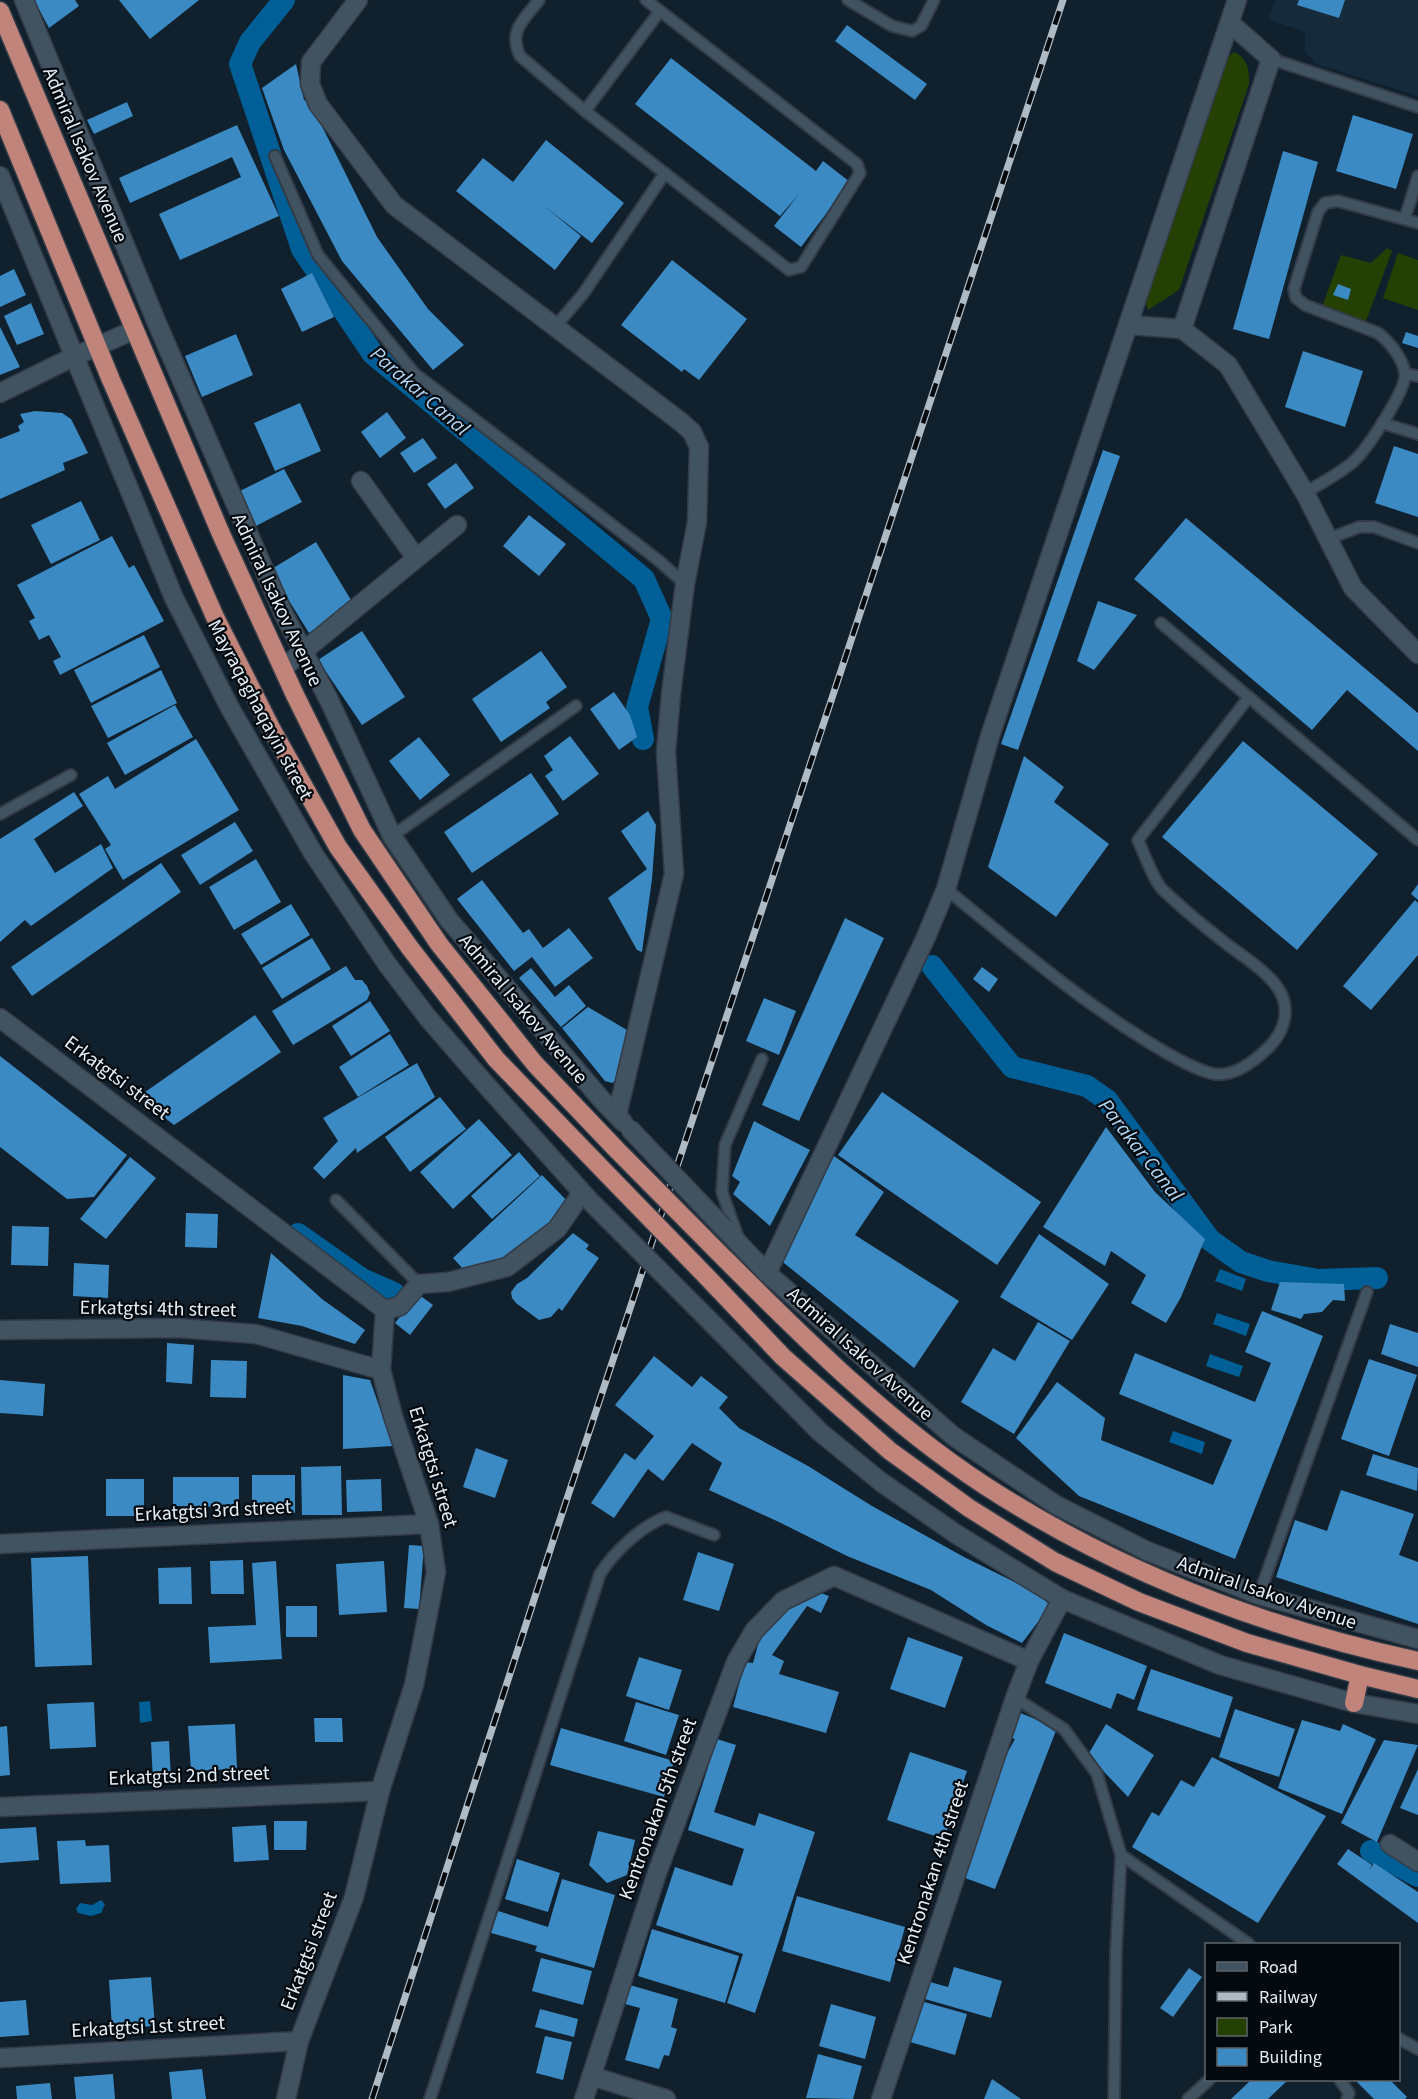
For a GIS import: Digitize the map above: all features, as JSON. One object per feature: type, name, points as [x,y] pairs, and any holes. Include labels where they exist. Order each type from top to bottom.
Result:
[{"type":"highway","name":"Admiral Isakov Avenue","points":[[0,11],[221,534],[362,830],[439,944],[535,1064],[719,1253],[825,1356],[907,1428],[983,1485],[1073,1539],[1164,1582],[1246,1613],[1361,1649],[1418,1661]]},
{"type":"highway","points":[[0,110],[97,346],[214,617],[272,730],[338,847],[410,948],[496,1059],[783,1357],[890,1451],[969,1508],[1055,1562],[1139,1602],[1246,1643],[1418,1689]]},
{"type":"highway","points":[[1354,1703],[1360,1675]]},
{"type":"street","points":[[24,0],[156,321],[283,613],[329,700],[392,836],[449,920],[623,1122],[767,1273],[953,1436],[1047,1498],[1147,1551],[1259,1595],[1418,1639]]},
{"type":"street","points":[[358,0],[311,62],[310,84],[318,105],[394,205],[692,432],[699,447],[697,522],[685,584],[666,752],[674,874],[623,1122]]},
{"type":"street","points":[[767,1273],[926,937],[945,889],[990,736],[1237,0]]},
{"type":"street","points":[[1182,329],[1271,59],[1230,23]]},
{"type":"street","name":"Mayraqaghaqayin street","points":[[0,176],[174,598],[230,708],[313,853],[387,964],[428,1018],[586,1196],[820,1432],[881,1482],[956,1534],[1062,1599],[1220,1665],[1354,1703],[1418,1714]]},
{"type":"street","points":[[0,393],[73,357],[156,321]]},
{"type":"street","points":[[1128,325],[1182,329],[1228,365],[1305,493],[1353,588],[1418,654]]},
{"type":"street","points":[[361,481],[416,558]]},
{"type":"street","points":[[283,668],[457,525]]},
{"type":"street","name":"Erkatgtsi street","points":[[0,1018],[385,1310],[381,1370],[393,1416],[429,1524],[436,1572],[414,1685],[381,1791],[354,1897],[299,2041],[286,2099]]},
{"type":"street","points":[[385,1310],[400,1306],[419,1284],[448,1282],[507,1268],[557,1229],[586,1196]]},
{"type":"street","name":"Erkatgtsi 4th street","points":[[0,1330],[177,1328],[256,1334],[381,1370]]},
{"type":"street","name":"Erkatgtsi 3rd street","points":[[0,1544],[429,1524]]},
{"type":"street","name":"Kentronakan 5th street","points":[[584,2099],[657,1874],[736,1662],[754,1631],[783,1601],[834,1576],[1029,1661]]},
{"type":"street","name":"Kentronakan 4th street","points":[[881,2099],[1015,1698],[1029,1661],[1062,1599]]},
{"type":"street","name":"Erkatgtsi 2nd street","points":[[0,1807],[381,1791]]},
{"type":"street","points":[[1390,1844],[1418,1862]]},
{"type":"street","name":"Erkatgtsi 1st street","points":[[0,2058],[299,2041]]},
{"type":"street","points":[[591,2076],[666,2099]]},
{"type":"lane","points":[[539,0],[516,30],[514,44],[520,56],[585,111],[789,270],[801,267],[860,174],[857,164],[646,0]]},
{"type":"lane","points":[[848,0],[892,26],[912,31],[921,26],[934,0]]},
{"type":"lane","points":[[585,111],[660,11]]},
{"type":"lane","points":[[1271,59],[1418,106]]},
{"type":"lane","points":[[275,156],[318,255],[414,372],[658,560],[685,584]]},
{"type":"lane","points":[[555,327],[583,294],[666,173]]},
{"type":"lane","points":[[1405,218],[1418,176]]},
{"type":"lane","points":[[1305,493],[1355,461],[1382,423],[1403,384],[1405,374],[1394,348],[1387,339],[1378,333],[1305,305],[1296,298],[1294,289],[1318,212],[1325,203],[1338,201],[1418,223]]},
{"type":"lane","points":[[1405,374],[1418,376]]},
{"type":"lane","points":[[1382,423],[1418,434]]},
{"type":"lane","points":[[1328,539],[1359,528],[1374,527],[1418,543]]},
{"type":"lane","points":[[1161,623],[1418,840]]},
{"type":"lane","points":[[945,889],[1051,975],[1112,1019],[1168,1054],[1213,1074],[1231,1074],[1248,1064],[1270,1046],[1286,1022],[1283,997],[1251,961],[1227,944],[1160,887],[1138,840],[1249,698]]},
{"type":"lane","points":[[392,836],[576,706]]},
{"type":"lane","points":[[0,814],[71,775]]},
{"type":"lane","points":[[741,1246],[722,1192],[725,1145],[762,1059]]},
{"type":"lane","points":[[336,1200],[419,1284]]},
{"type":"lane","points":[[1259,1595],[1367,1292]]},
{"type":"lane","points":[[430,2099],[600,1574],[613,1555],[656,1521],[666,1517],[714,1535]]},
{"type":"lane","points":[[1015,1698],[1064,1729],[1097,1774],[1121,1855],[1116,1952],[1114,2099]]},
{"type":"lane","points":[[1121,1855],[1248,1943]]},
{"type":"lane","points":[[1400,2039],[1418,2049]]},
{"type":"lane","points":[[1188,2099],[1207,2081]]},
{"type":"lane","points":[[1341,2081],[1349,2092],[1347,2099]]},
{"type":"shaded area","points":[[1275,0],[1418,0],[1418,96],[1316,64],[1305,51],[1305,32],[1268,19]]},
{"type":"green space","points":[[1234,52],[1247,65],[1249,84],[1179,290],[1148,310],[1145,299],[1221,62]]},
{"type":"green space","points":[[1387,248],[1392,251],[1366,321],[1322,307],[1341,255],[1371,263]]},
{"type":"green space","points":[[1398,253],[1418,260],[1418,310],[1383,298]]},
{"type":"water","points":[[1220,1269],[1246,1279],[1242,1291],[1215,1281]]},
{"type":"water","points":[[1217,1313],[1250,1324],[1246,1336],[1213,1324]]},
{"type":"water","points":[[1210,1354],[1243,1366],[1239,1377],[1206,1366]]},
{"type":"water","points":[[1173,1431],[1205,1442],[1202,1454],[1169,1442]]},
{"type":"water","points":[[150,1701],[152,1721],[140,1723],[139,1702]]},
{"type":"water","points":[[101,1900],[105,1904],[101,1913],[91,1916],[78,1913],[76,1909],[80,1903],[92,1905]]},
{"type":"building","points":[[34,0],[75,0],[79,6],[49,28]]},
{"type":"building","points":[[119,0],[199,0],[150,39]]},
{"type":"building","points":[[1299,0],[1345,0],[1339,18],[1297,5]]},
{"type":"building","points":[[847,25],[927,84],[915,100],[835,41]]},
{"type":"building","points":[[671,58],[816,171],[823,161],[850,182],[801,247],[774,226],[799,194],[780,216],[635,104]]},
{"type":"building","points":[[296,64],[304,100],[310,102],[377,237],[428,309],[464,345],[433,370],[342,261],[284,150],[262,88]]},
{"type":"building","points":[[127,102],[133,116],[94,134],[87,120]]},
{"type":"building","points":[[1353,115],[1413,134],[1396,189],[1336,171]]},
{"type":"building","points":[[237,125],[279,216],[180,260],[159,214],[241,177],[232,157],[130,203],[119,178]]},
{"type":"building","points":[[546,140],[624,203],[592,243],[544,206],[581,236],[555,270],[456,191],[483,158],[513,182]]},
{"type":"building","points":[[1283,151],[1318,162],[1269,339],[1233,329]]},
{"type":"building","points":[[672,260],[747,319],[699,380],[684,369],[682,372],[621,325]]},
{"type":"building","points":[[14,269],[26,295],[0,307],[0,276]]},
{"type":"building","points":[[312,273],[334,317],[302,332],[281,289]]},
{"type":"building","points":[[1338,284],[1351,289],[1348,300],[1333,295]]},
{"type":"building","points":[[31,303],[44,334],[17,345],[4,316]]},
{"type":"building","points":[[0,327],[20,367],[0,375]]},
{"type":"building","points":[[1406,332],[1418,336],[1418,348],[1402,343]]},
{"type":"building","points":[[236,334],[253,375],[202,397],[185,356]]},
{"type":"building","points":[[1303,351],[1363,371],[1345,427],[1285,407]]},
{"type":"building","points":[[300,403],[321,451],[275,471],[254,423]]},
{"type":"building","points":[[35,411],[62,413],[71,419],[88,453],[63,463],[65,470],[0,499],[0,439],[20,431],[18,426],[24,422],[20,414]]},
{"type":"building","points":[[387,412],[406,438],[380,458],[361,432]]},
{"type":"building","points":[[423,438],[437,458],[414,473],[400,453]]},
{"type":"building","points":[[1394,446],[1418,454],[1418,517],[1375,503]]},
{"type":"building","points":[[1103,450],[1120,456],[1018,750],[1001,744]]},
{"type":"building","points":[[456,463],[474,488],[445,509],[427,484]]},
{"type":"building","points":[[284,469],[302,502],[256,526],[238,492]]},
{"type":"building","points":[[81,501],[100,540],[51,564],[31,525]]},
{"type":"building","points":[[529,515],[566,544],[539,576],[503,546]]},
{"type":"building","points":[[1186,518],[1418,713],[1418,751],[1347,690],[1312,730],[1134,579]]},
{"type":"building","points":[[112,536],[129,568],[134,565],[164,621],[60,675],[53,661],[61,657],[49,635],[39,640],[29,621],[35,618],[17,585]]},
{"type":"building","points":[[316,542],[354,605],[309,633],[270,570]]},
{"type":"building","points":[[1098,601],[1137,615],[1094,670],[1077,661]]},
{"type":"building","points":[[362,631],[405,697],[362,725],[318,660]]},
{"type":"building","points":[[144,635],[160,667],[91,703],[74,670]]},
{"type":"building","points":[[541,651],[567,687],[546,702],[550,708],[501,742],[472,699]]},
{"type":"building","points":[[161,670],[177,703],[108,738],[91,706]]},
{"type":"building","points":[[614,692],[630,715],[637,737],[619,750],[590,709]]},
{"type":"building","points":[[175,705],[193,737],[125,775],[107,743]]},
{"type":"building","points":[[570,736],[599,774],[563,801],[545,776],[553,770],[544,756]]},
{"type":"building","points":[[419,737],[450,775],[420,800],[389,761]]},
{"type":"building","points":[[196,739],[239,810],[123,880],[105,849],[111,845],[79,794],[108,776],[115,789]]},
{"type":"building","points":[[1243,741],[1378,854],[1297,950],[1162,837]]},
{"type":"building","points":[[1024,756],[1064,787],[1054,802],[1109,844],[1056,917],[988,867]]},
{"type":"building","points":[[531,773],[559,814],[472,873],[444,832]]},
{"type":"building","points":[[74,792],[83,806],[34,839],[55,873],[101,844],[113,868],[31,926],[25,920],[0,942],[0,839]]},
{"type":"building","points":[[648,811],[656,825],[652,879],[642,952],[637,950],[608,898],[647,869],[621,831]]},
{"type":"building","points":[[235,822],[253,851],[200,885],[181,855]]},
{"type":"building","points":[[256,859],[281,902],[234,930],[209,887]]},
{"type":"building","points":[[161,863],[181,892],[32,996],[11,967]]},
{"type":"building","points":[[482,880],[523,933],[529,929],[543,948],[569,928],[593,958],[555,987],[532,957],[514,971],[457,899]]},
{"type":"building","points":[[1418,884],[1418,900],[1411,894]]},
{"type":"building","points":[[1415,900],[1418,903],[1418,955],[1371,1010],[1343,986]]},
{"type":"building","points":[[291,904],[310,935],[261,965],[241,934]]},
{"type":"building","points":[[845,918],[884,938],[799,1121],[762,1105]]},
{"type":"building","points":[[312,938],[331,969],[282,999],[262,968]]},
{"type":"building","points":[[346,966],[355,980],[362,980],[367,986],[370,993],[367,1000],[293,1045],[272,1011]]},
{"type":"building","points":[[982,967],[998,979],[989,992],[973,979]]},
{"type":"building","points":[[531,968],[555,997],[569,985],[586,1006],[561,1027],[519,978]]},
{"type":"building","points":[[764,998],[796,1011],[779,1055],[746,1041]]},
{"type":"building","points":[[370,1001],[390,1031],[351,1056],[332,1026]]},
{"type":"building","points":[[588,1007],[627,1030],[622,1071],[617,1080],[612,1083],[605,1081],[562,1028]]},
{"type":"building","points":[[255,1015],[281,1052],[174,1125],[138,1097]]},
{"type":"building","points":[[390,1034],[409,1065],[358,1097],[339,1067]]},
{"type":"building","points":[[0,1056],[127,1155],[94,1197],[67,1199],[0,1147]]},
{"type":"building","points":[[417,1063],[435,1097],[357,1153],[356,1148],[324,1179],[313,1168],[338,1141],[323,1118]]},
{"type":"building","points":[[882,1092],[1041,1202],[997,1265],[838,1155]]},
{"type":"building","points":[[440,1097],[466,1129],[410,1172],[385,1137]]},
{"type":"building","points":[[479,1119],[512,1155],[453,1209],[420,1172]]},
{"type":"building","points":[[754,1121],[810,1150],[770,1226],[733,1194],[740,1182],[732,1176]]},
{"type":"building","points":[[1106,1127],[1155,1192],[1205,1239],[1181,1297],[1166,1323],[1131,1303],[1146,1275],[1111,1251],[1105,1266],[1043,1227]]},
{"type":"building","points":[[519,1152],[540,1176],[492,1219],[471,1196]]},
{"type":"building","points":[[834,1156],[884,1192],[855,1235],[959,1301],[914,1368],[779,1259]]},
{"type":"building","points":[[130,1157],[156,1178],[106,1239],[80,1219]]},
{"type":"building","points":[[542,1175],[570,1204],[514,1256],[465,1271],[453,1258]]},
{"type":"building","points":[[186,1213],[218,1214],[217,1248],[185,1247]]},
{"type":"building","points":[[12,1226],[49,1227],[48,1266],[11,1265]]},
{"type":"building","points":[[573,1233],[589,1245],[586,1249],[599,1258],[562,1311],[559,1308],[551,1317],[539,1320],[516,1303],[511,1292]]},
{"type":"building","points":[[1039,1234],[1109,1284],[1072,1340],[1000,1297]]},
{"type":"building","points":[[271,1253],[322,1299],[365,1330],[355,1344],[302,1326],[258,1318]]},
{"type":"building","points":[[74,1263],[109,1265],[108,1298],[73,1296]]},
{"type":"building","points":[[1280,1282],[1344,1284],[1345,1301],[1333,1300],[1322,1312],[1304,1314],[1301,1319],[1271,1310]]},
{"type":"building","points":[[418,1294],[433,1305],[410,1335],[395,1323]]},
{"type":"building","points":[[1262,1311],[1323,1336],[1235,1559],[1079,1496],[1016,1438],[1057,1382],[1105,1418],[1101,1440],[1213,1485],[1232,1440],[1119,1394],[1135,1353],[1255,1402],[1271,1363],[1245,1352]]},
{"type":"building","points":[[1038,1322],[1070,1341],[1014,1434],[961,1402],[993,1348],[1015,1361]]},
{"type":"building","points":[[1390,1324],[1418,1333],[1418,1367],[1381,1354]]},
{"type":"building","points":[[167,1343],[194,1345],[192,1384],[166,1382]]},
{"type":"building","points":[[654,1356],[692,1387],[701,1376],[728,1397],[719,1408],[739,1428],[964,1557],[1041,1595],[1050,1606],[1022,1643],[986,1625],[931,1590],[847,1556],[709,1490],[722,1463],[692,1443],[663,1481],[648,1469],[614,1518],[591,1503],[625,1453],[635,1460],[654,1436],[615,1405]]},
{"type":"building","points":[[1369,1359],[1417,1375],[1389,1456],[1341,1439]]},
{"type":"building","points":[[211,1360],[247,1361],[246,1398],[210,1397]]},
{"type":"building","points":[[343,1375],[370,1380],[393,1446],[343,1449]]},
{"type":"building","points":[[0,1380],[45,1384],[43,1416],[0,1413]]},
{"type":"building","points":[[476,1448],[508,1460],[495,1498],[463,1487]]},
{"type":"building","points":[[1373,1454],[1418,1468],[1417,1491],[1366,1475]]},
{"type":"building","points":[[341,1466],[342,1515],[302,1515],[301,1467]]},
{"type":"building","points":[[252,1475],[295,1475],[295,1513],[252,1512]]},
{"type":"building","points":[[173,1477],[239,1477],[239,1507],[173,1506]]},
{"type":"building","points":[[106,1479],[144,1479],[144,1516],[106,1516]]},
{"type":"building","points":[[381,1479],[382,1511],[347,1512],[346,1480]]},
{"type":"building","points":[[1341,1490],[1414,1514],[1399,1555],[1418,1562],[1418,1624],[1276,1577],[1295,1520],[1327,1531]]},
{"type":"building","points":[[409,1545],[424,1546],[419,1609],[404,1608]]},
{"type":"building","points":[[698,1552],[734,1564],[719,1611],[683,1600]]},
{"type":"building","points":[[88,1556],[92,1665],[35,1667],[31,1558]]},
{"type":"building","points":[[243,1560],[244,1594],[211,1594],[210,1561]]},
{"type":"building","points":[[276,1561],[282,1659],[210,1663],[208,1627],[256,1625],[252,1563]]},
{"type":"building","points":[[384,1561],[387,1612],[339,1615],[336,1564]]},
{"type":"building","points":[[191,1567],[192,1604],[159,1604],[158,1568]]},
{"type":"building","points":[[818,1592],[829,1596],[821,1613],[807,1606],[772,1655],[784,1661],[779,1674],[839,1692],[826,1733],[733,1707],[745,1662],[753,1663],[759,1641],[782,1611]]},
{"type":"building","points":[[286,1606],[317,1606],[317,1637],[286,1637]]},
{"type":"building","points":[[1064,1633],[1147,1666],[1134,1700],[1117,1693],[1111,1709],[1045,1683]]},
{"type":"building","points":[[908,1637],[963,1657],[945,1708],[890,1689]]},
{"type":"building","points":[[639,1657],[682,1670],[669,1710],[626,1696]]},
{"type":"building","points":[[1151,1669],[1233,1697],[1220,1738],[1137,1710]]},
{"type":"building","points":[[94,1702],[96,1747],[50,1749],[47,1704]]},
{"type":"building","points":[[636,1702],[679,1715],[666,1755],[624,1741]]},
{"type":"building","points":[[1235,1709],[1295,1729],[1279,1777],[1219,1757]]},
{"type":"building","points":[[1018,1712],[1057,1728],[995,1889],[957,1875],[995,1775],[1015,1739],[1009,1737]]},
{"type":"building","points":[[314,1718],[342,1718],[343,1742],[315,1742]]},
{"type":"building","points":[[1302,1720],[1340,1731],[1343,1724],[1376,1739],[1342,1814],[1278,1788]]},
{"type":"building","points":[[235,1724],[237,1769],[191,1771],[188,1726]]},
{"type":"building","points":[[1106,1724],[1154,1755],[1128,1797],[1088,1755]]},
{"type":"building","points":[[7,1726],[10,1775],[0,1776],[0,1727]]},
{"type":"building","points":[[561,1728],[674,1761],[664,1797],[550,1765]]},
{"type":"building","points":[[717,1739],[736,1745],[714,1812],[755,1826],[759,1813],[815,1832],[755,2013],[727,2003],[743,1954],[656,1925],[675,1867],[732,1886],[744,1849],[688,1830]]},
{"type":"building","points":[[1384,1740],[1418,1745],[1377,1842],[1341,1823]]},
{"type":"building","points":[[169,1741],[171,1779],[153,1780],[151,1742]]},
{"type":"building","points":[[910,1752],[967,1771],[944,1839],[887,1820]]},
{"type":"building","points":[[1212,1757],[1326,1816],[1258,1923],[1132,1847],[1152,1812],[1159,1816],[1181,1780],[1194,1787]]},
{"type":"building","points":[[1418,1769],[1418,1815],[1400,1808]]},
{"type":"building","points":[[274,1821],[307,1821],[306,1850],[274,1850]]},
{"type":"building","points":[[266,1825],[269,1860],[234,1862],[232,1827]]},
{"type":"building","points":[[36,1827],[39,1860],[0,1863],[0,1829]]},
{"type":"building","points":[[598,1831],[635,1840],[627,1875],[607,1883],[589,1865]]},
{"type":"building","points":[[85,1840],[86,1846],[109,1845],[111,1882],[60,1884],[57,1841]]},
{"type":"building","points":[[1348,1849],[1372,1865],[1369,1871],[1374,1863],[1418,1892],[1418,1923],[1337,1864]]},
{"type":"building","points":[[517,1859],[560,1873],[548,1912],[505,1899]]},
{"type":"building","points":[[562,1879],[615,1895],[594,1968],[535,1951],[537,1946],[491,1933],[498,1911],[548,1927]]},
{"type":"building","points":[[797,1896],[905,1927],[890,1982],[782,1951]]},
{"type":"building","points":[[652,1929],[739,1956],[725,2003],[638,1976]]},
{"type":"building","points":[[541,1958],[592,1971],[583,2005],[532,1991]]},
{"type":"building","points":[[954,1967],[1002,1981],[991,2018],[925,1999],[930,1982],[948,1987]]},
{"type":"building","points":[[1189,1968],[1202,1977],[1173,2017],[1160,2008]]},
{"type":"building","points":[[151,1977],[155,2026],[112,2028],[109,1980]]},
{"type":"building","points":[[630,1985],[678,1999],[671,2027],[677,2029],[669,2056],[664,2055],[659,2069],[625,2060],[640,2008],[625,2004]]},
{"type":"building","points":[[26,2000],[29,2035],[0,2037],[0,2002]]},
{"type":"building","points":[[921,2001],[967,2014],[955,2055],[910,2042]]},
{"type":"building","points":[[831,2004],[876,2017],[865,2059],[819,2046]]},
{"type":"building","points":[[540,2009],[578,2019],[574,2037],[535,2027]]},
{"type":"building","points":[[545,2036],[572,2042],[563,2080],[536,2073]]},
{"type":"building","points":[[818,2054],[862,2066],[853,2099],[806,2098]]},
{"type":"building","points":[[202,2069],[206,2099],[172,2099],[169,2072]]},
{"type":"building","points":[[113,2074],[115,2099],[76,2099],[74,2077]]},
{"type":"building","points":[[992,2079],[1021,2099],[984,2099]]},
{"type":"building","points":[[1250,2081],[1287,2081],[1268,2099],[1231,2099]]},
{"type":"building","points":[[1356,2081],[1391,2081],[1407,2097],[1405,2099],[1374,2099]]},
{"type":"building","points":[[50,2083],[52,2099],[17,2099],[16,2086]]},
{"type":"waterway","name":"Parakar Canal","points":[[284,0],[250,42],[240,64],[302,249],[373,354],[644,579],[662,619],[637,707],[643,739]]},
{"type":"waterway","name":"Parakar Canal","points":[[932,966],[1012,1067],[1087,1086],[1107,1100],[1210,1240],[1241,1262],[1268,1271],[1318,1280],[1377,1278]]},
{"type":"waterway","points":[[298,1234],[362,1279],[394,1293]]},
{"type":"waterway","points":[[1371,1851],[1418,1876]]},
{"type":"railway","points":[[372,2099],[555,1535],[1063,0]]}]
